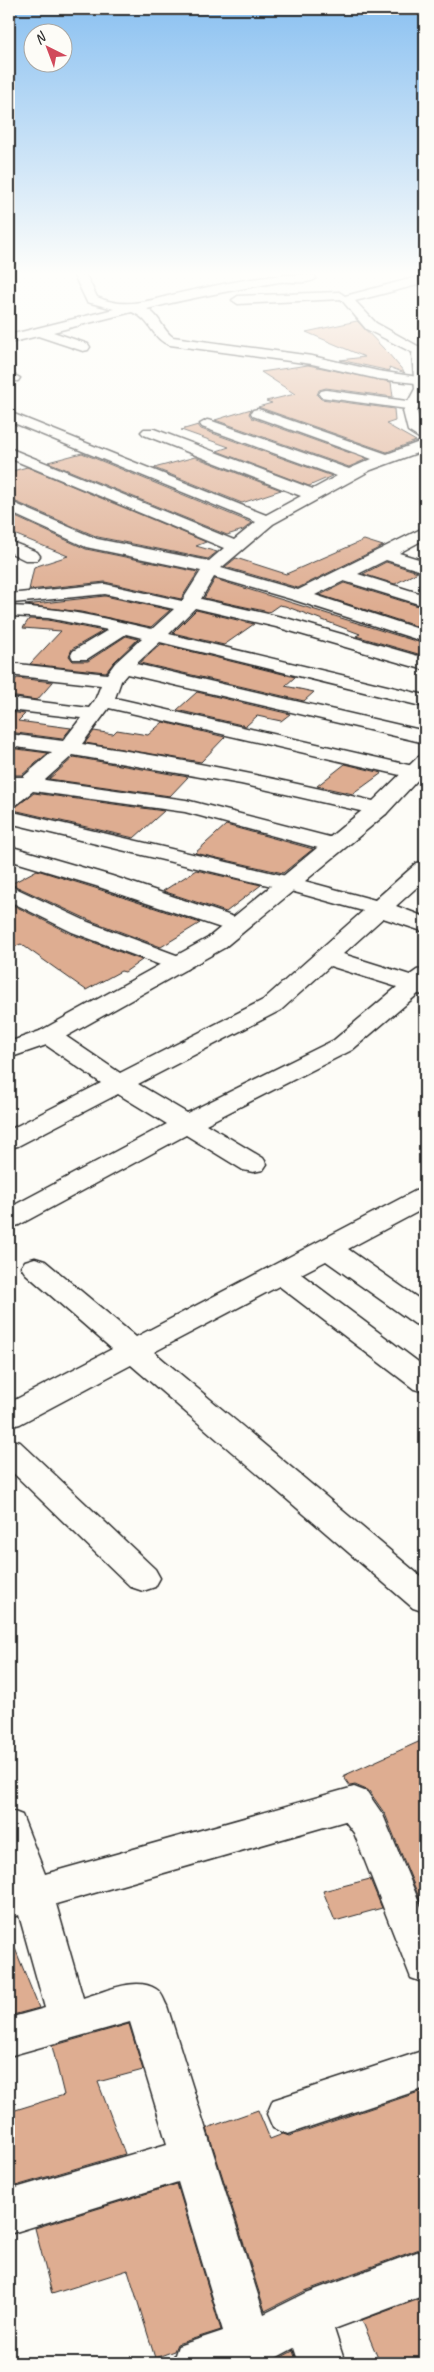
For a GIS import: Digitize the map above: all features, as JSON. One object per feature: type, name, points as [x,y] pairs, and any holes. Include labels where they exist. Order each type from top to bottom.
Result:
[{"type":"street","points":[[423,387],[416,408],[413,428],[425,437]]},
{"type":"street","points":[[326,394],[416,408]]},
{"type":"street","points":[[258,413],[387,459]]},
{"type":"street","points":[[10,417],[267,521]]},
{"type":"street","points":[[207,424],[350,475]]},
{"type":"street","points":[[149,432],[314,495]]},
{"type":"street","points":[[9,801],[18,783],[69,747],[99,708],[117,673],[188,604],[210,568],[267,521],[350,475],[425,445]]},
{"type":"street","points":[[9,453],[236,547]]},
{"type":"street","points":[[9,506],[92,543],[210,568],[425,637]]},
{"type":"street","points":[[300,596],[424,534]]},
{"type":"street","points":[[9,546],[31,556]]},
{"type":"street","points":[[385,554],[425,567]]},
{"type":"street","points":[[344,575],[425,601]]},
{"type":"street","points":[[9,599],[105,589],[280,622],[425,664]]},
{"type":"street","points":[[9,611],[69,615],[425,701]]},
{"type":"street","points":[[80,655],[123,628]]},
{"type":"street","points":[[9,669],[117,673],[425,737]]},
{"type":"street","points":[[9,704],[99,708],[419,766]]},
{"type":"street","points":[[9,740],[69,747],[295,787],[378,809]]},
{"type":"street","points":[[9,1050],[49,1036],[216,944],[286,883],[378,809],[419,766]]},
{"type":"street","points":[[18,783],[186,806],[333,845]]},
{"type":"street","points":[[9,816],[286,883],[381,909],[425,925]]},
{"type":"street","points":[[9,853],[104,881],[236,925]]},
{"type":"street","points":[[9,1140],[272,1005],[425,868]]},
{"type":"street","points":[[9,892],[80,927],[179,964]]},
{"type":"street","points":[[326,956],[422,983]]},
{"type":"street","points":[[9,1219],[188,1123],[343,1045],[422,983]]},
{"type":"street","points":[[49,1036],[118,1083],[188,1123],[253,1164]]},
{"type":"street","points":[[9,1416],[425,1197]]},
{"type":"street","points":[[327,1248],[425,1317]]},
{"type":"street","points":[[35,1267],[425,1599]]},
{"type":"street","points":[[280,1272],[425,1382]]},
{"type":"street","points":[[9,1450],[143,1578]]},
{"type":"street","points":[[21,1898],[354,1803],[370,1826],[425,1965]]},
{"type":"street","points":[[9,1826],[21,1898],[69,2020]]},
{"type":"street","points":[[9,2037],[133,2003],[142,2002],[146,2006],[250,2346]]},
{"type":"street","points":[[288,2114],[425,2069]]},
{"type":"street","points":[[9,2212],[192,2157]]},
{"type":"street","points":[[196,2363],[250,2346],[306,2316],[425,2272]]},
{"type":"street","points":[[306,2316],[322,2363]]},
{"type":"building","points":[[282,386],[391,386],[393,397],[326,388],[319,390],[317,395],[321,399],[394,409],[395,421],[386,424],[416,441],[387,452],[258,407],[272,403],[266,401],[295,394]]},
{"type":"building","points":[[251,409],[249,414],[252,418],[367,459],[349,467],[215,420]]},
{"type":"building","points":[[198,425],[201,429],[332,476],[309,486],[217,451],[229,447],[181,430]]},
{"type":"building","points":[[82,453],[252,523],[243,530],[227,535],[48,462]]},
{"type":"building","points":[[195,457],[281,490],[242,503],[154,468]]},
{"type":"building","points":[[27,467],[206,542],[196,546],[217,552],[208,559],[98,537],[9,499],[9,472]]},
{"type":"building","points":[[9,514],[86,549],[198,572],[181,599],[105,582],[29,590],[34,567],[68,556],[9,532]]},
{"type":"building","points":[[364,540],[383,546],[298,588],[225,567],[236,558],[286,574]]},
{"type":"building","points":[[386,562],[418,572],[395,584],[363,574]]},
{"type":"building","points":[[215,579],[425,644],[425,656],[356,636],[360,634],[285,606],[279,605],[269,612],[204,598]]},
{"type":"building","points":[[344,583],[425,608],[425,629],[320,595]]},
{"type":"building","points":[[105,596],[170,610],[151,627],[81,612],[25,605]]},
{"type":"building","points":[[196,610],[254,624],[224,645],[173,633]]},
{"type":"building","points":[[29,619],[48,620],[103,631],[72,649],[69,656],[73,661],[88,661],[126,636],[138,639],[106,672],[30,664],[61,631],[23,628]]},
{"type":"building","points":[[161,644],[295,677],[285,686],[314,692],[304,701],[140,663]]},
{"type":"building","points":[[17,678],[53,682],[37,700],[9,696],[9,687]]},
{"type":"building","points":[[197,692],[290,714],[281,721],[257,716],[246,726],[177,710]]},
{"type":"building","points":[[9,712],[25,714],[18,721],[71,728],[62,739],[9,732]]},
{"type":"building","points":[[163,722],[225,737],[201,762],[85,743],[94,731],[113,734],[117,730],[148,735]]},
{"type":"building","points":[[9,748],[48,753],[22,775],[9,775]]},
{"type":"building","points":[[74,757],[188,777],[170,796],[49,779]]},
{"type":"building","points":[[345,764],[382,773],[353,794],[317,786]]},
{"type":"building","points":[[34,793],[164,811],[134,838],[9,809],[17,806]]},
{"type":"building","points":[[226,825],[313,849],[283,873],[195,853]]},
{"type":"building","points":[[37,870],[200,923],[161,947],[89,920],[11,884]]},
{"type":"building","points":[[196,870],[261,885],[226,912],[163,891]]},
{"type":"building","points":[[9,903],[71,934],[142,960],[125,972],[121,971],[86,990],[21,944],[9,949]]},
{"type":"building","points":[[425,1739],[425,1912],[385,1814],[369,1791],[355,1785],[350,1786],[343,1776]]},
{"type":"building","points":[[370,1879],[382,1908],[335,1921],[323,1891]]},
{"type":"building","points":[[9,1937],[39,2008],[9,2016]]},
{"type":"building","points":[[129,2024],[143,2070],[98,2082],[125,2154],[9,2188],[9,2112],[64,2095],[52,2046]]},
{"type":"building","points":[[425,2090],[425,2247],[305,2291],[265,2311],[207,2128],[258,2110],[270,2139],[283,2134],[289,2136]]},
{"type":"building","points":[[177,2184],[221,2330],[177,2344],[174,2351],[155,2358],[128,2270],[52,2294],[35,2228]]},
{"type":"building","points":[[425,2297],[425,2363],[380,2363],[362,2320]]},
{"type":"building","points":[[293,2351],[297,2363],[270,2363]]}]
